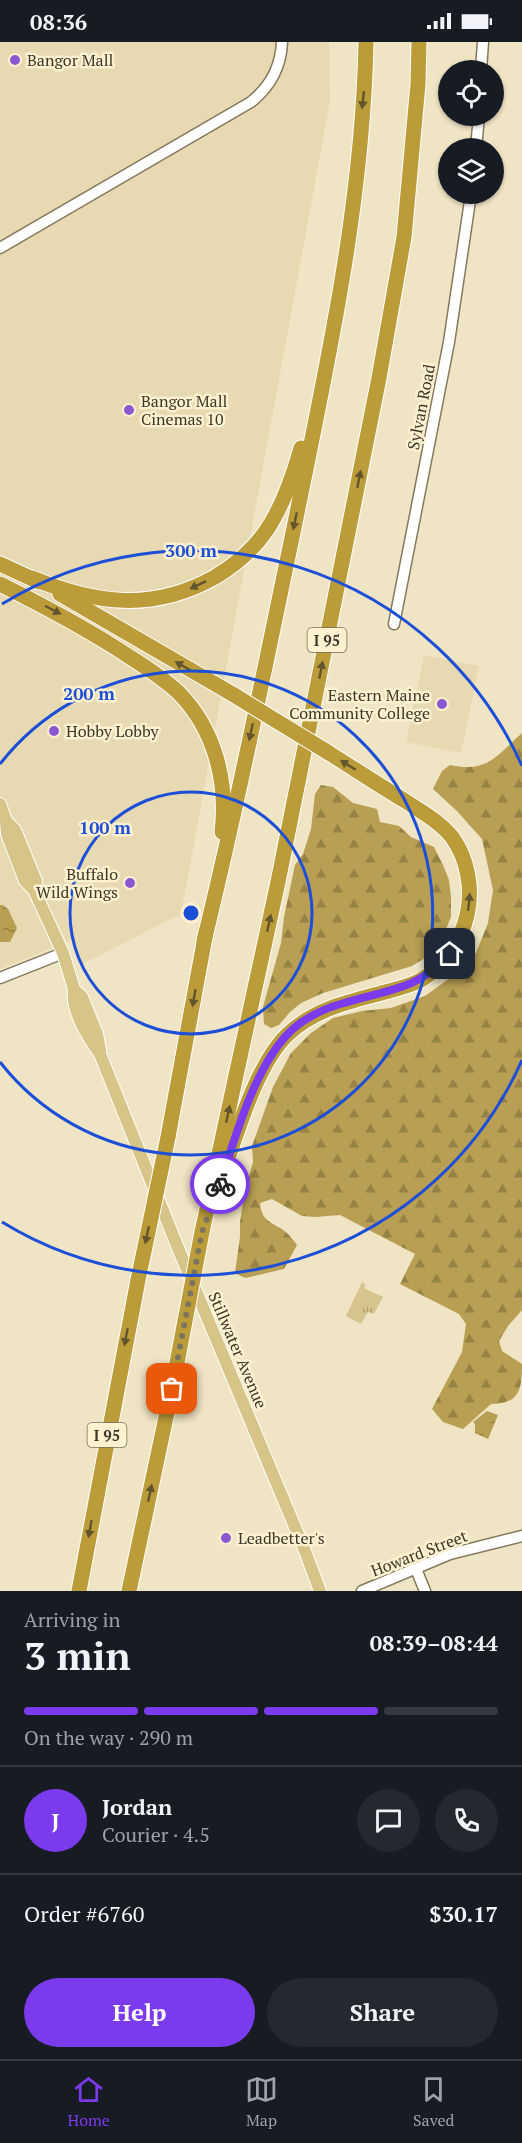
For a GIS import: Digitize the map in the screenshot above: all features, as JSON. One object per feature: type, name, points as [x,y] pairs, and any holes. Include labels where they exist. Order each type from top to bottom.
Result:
[{"type":"highway","name":"I 95","points":[[79,1591],[204,940],[227,848],[326,369],[349,234],[365,85],[366,42]]},
{"type":"highway","name":"I 95","points":[[129,1591],[172,1389],[202,1232],[278,882],[379,378],[404,237],[418,84],[419,42]]},
{"type":"highway","points":[[0,564],[73,592],[115,601],[137,601],[164,598],[202,584],[223,572],[253,548],[274,518],[296,465],[342,279]]},
{"type":"highway","points":[[32,578],[234,695],[428,816],[452,838],[468,874],[470,891],[465,924],[450,954],[436,969],[420,980],[401,988],[343,1003],[316,1013],[286,1036],[273,1052],[262,1072],[233,1144],[202,1232]]},
{"type":"highway","points":[[0,584],[69,619],[163,680],[179,694],[204,728],[220,770],[224,814],[204,940]]},
{"type":"main road","name":"Stillwater Avenue","points":[[0,804],[6,821],[15,830],[36,880],[34,890],[63,953],[74,989],[82,997],[97,1034],[100,1054],[320,1591]]},
{"type":"street","points":[[0,248],[251,102],[267,87],[274,75],[281,57],[282,42]]},
{"type":"street","points":[[482,60],[483,42]]},
{"type":"street","name":"Sylvan Road","points":[[393,624],[449,342],[470,204]]},
{"type":"street","points":[[0,978],[63,953]]},
{"type":"street","name":"Howard Street","points":[[362,1591],[450,1554],[522,1536]]},
{"type":"street","points":[[416,1569],[425,1591]]},
{"type":"shaded area","points":[[0,42],[329,42],[330,101],[181,914],[82,964],[74,939],[0,969]]},
{"type":"shaded area","name":"Eastern Maine Community College","points":[[424,655],[479,666],[461,753],[406,742]]},
{"type":"green space","points":[[522,733],[522,1310],[499,1341],[502,1351],[522,1364],[521,1381],[514,1398],[491,1404],[463,1429],[443,1422],[432,1409],[462,1352],[466,1324],[459,1314],[400,1284],[415,1254],[340,1215],[302,1216],[272,1199],[260,1203],[261,1210],[270,1222],[288,1234],[297,1245],[284,1269],[245,1278],[235,1273],[245,1190],[253,1162],[252,1146],[273,1087],[291,1053],[311,1033],[333,1018],[362,1011],[391,1008],[425,996],[454,975],[476,953],[488,923],[493,890],[482,839],[433,789],[442,771],[450,765],[474,767],[490,761]]},
{"type":"green space","points":[[321,785],[333,787],[353,803],[377,809],[380,822],[399,826],[411,837],[434,847],[449,880],[451,917],[442,939],[430,955],[412,966],[323,993],[301,1003],[279,1025],[271,1028],[264,1024],[263,1007],[281,943],[295,865],[303,854],[311,829],[315,794]]},
{"type":"green space","points":[[362,1282],[366,1285],[364,1288],[383,1297],[374,1314],[368,1312],[361,1324],[346,1316]]},
{"type":"water","points":[[0,905],[8,909],[17,928],[10,942],[0,942]]},
{"type":"water","points":[[487,1411],[498,1415],[488,1439],[475,1433],[473,1422]]},
{"type":"way so far","points":[[172,1389],[202,1232],[220,1184]]},
{"type":"place","name":"Bangor Mall","points":[[15,60]]},
{"type":"place","name":"Bangor Mall Cinemas 10","points":[[129,410]]},
{"type":"place","name":"Eastern Maine Community College","points":[[442,704]]},
{"type":"place","name":"Hobby Lobby","points":[[54,731]]},
{"type":"place","name":"Buffalo Wild Wings","points":[[130,883]]},
{"type":"place","name":"Leadbetter's","points":[[226,1538]]},
{"type":"route","points":[[220,1184],[233,1144],[262,1072],[273,1052],[286,1036],[316,1013],[343,1003],[401,988],[420,980],[436,969],[450,954]]}]
